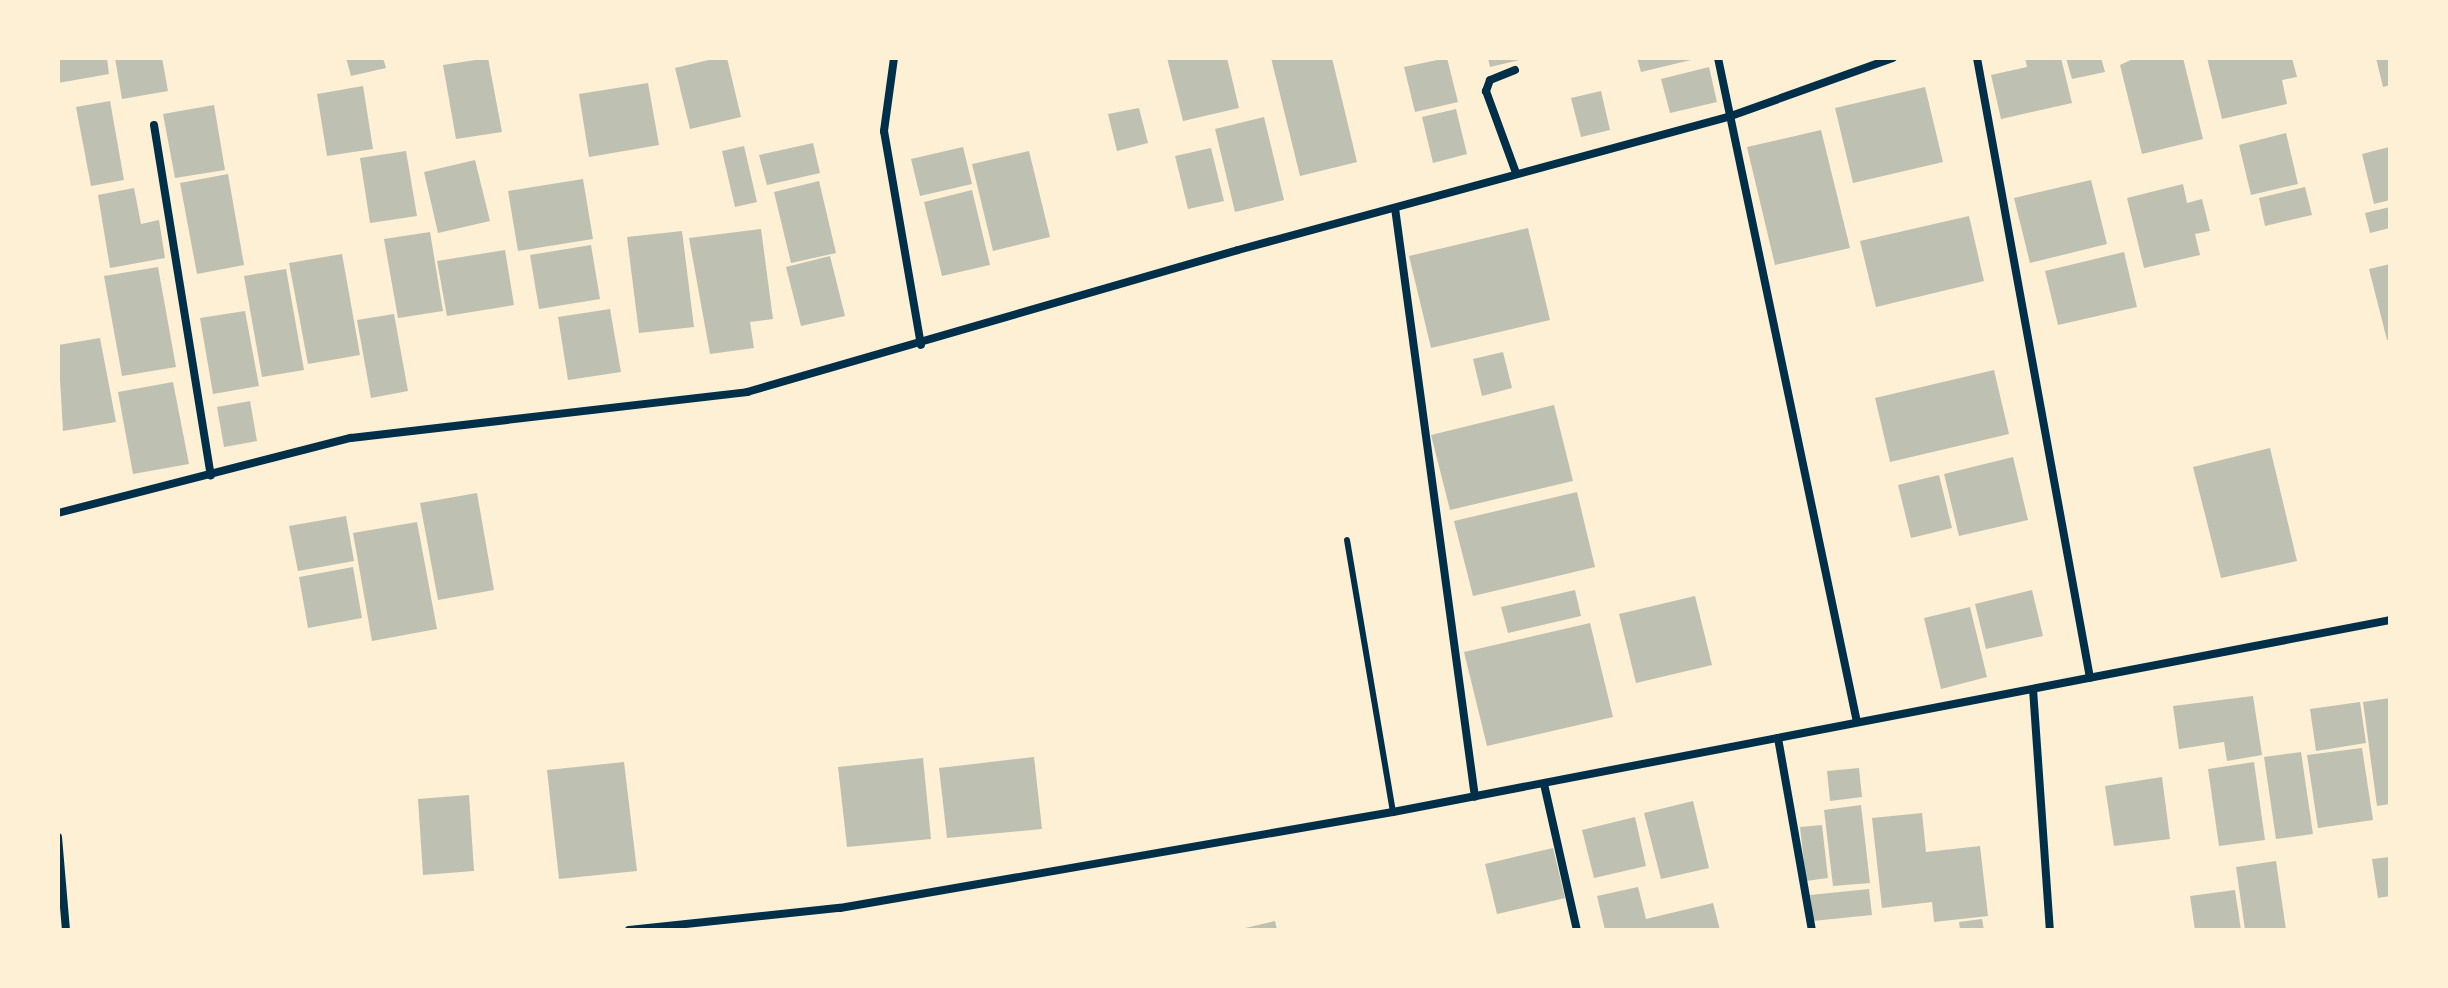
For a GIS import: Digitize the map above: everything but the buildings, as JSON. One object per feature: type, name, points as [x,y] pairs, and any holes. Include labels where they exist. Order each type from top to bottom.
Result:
[{"type":"street","points":[[894,58],[884,131],[921,345]]},
{"type":"street","points":[[1718,58],[1857,722]]},
{"type":"street","points":[[1864,58],[1866,68]]},
{"type":"street","points":[[58,513],[414,427],[715,398],[921,345],[1516,173],[1728,117],[1893,58]]},
{"type":"street","points":[[1977,58],[2090,678]]},
{"type":"street","points":[[1515,70],[1490,80],[1486,91],[1516,173]]},
{"type":"street","points":[[154,125],[211,475]]},
{"type":"street","points":[[1395,208],[1475,797]]},
{"type":"street","points":[[629,930],[840,908],[1393,812],[2390,620]]},
{"type":"street","points":[[2033,689],[2050,930]]},
{"type":"street","points":[[1778,738],[1812,930]]},
{"type":"street","points":[[1544,784],[1577,930]]},
{"type":"street","points":[[58,837],[66,930]]},
{"type":"lane","points":[[1347,540],[1393,812]]}]
